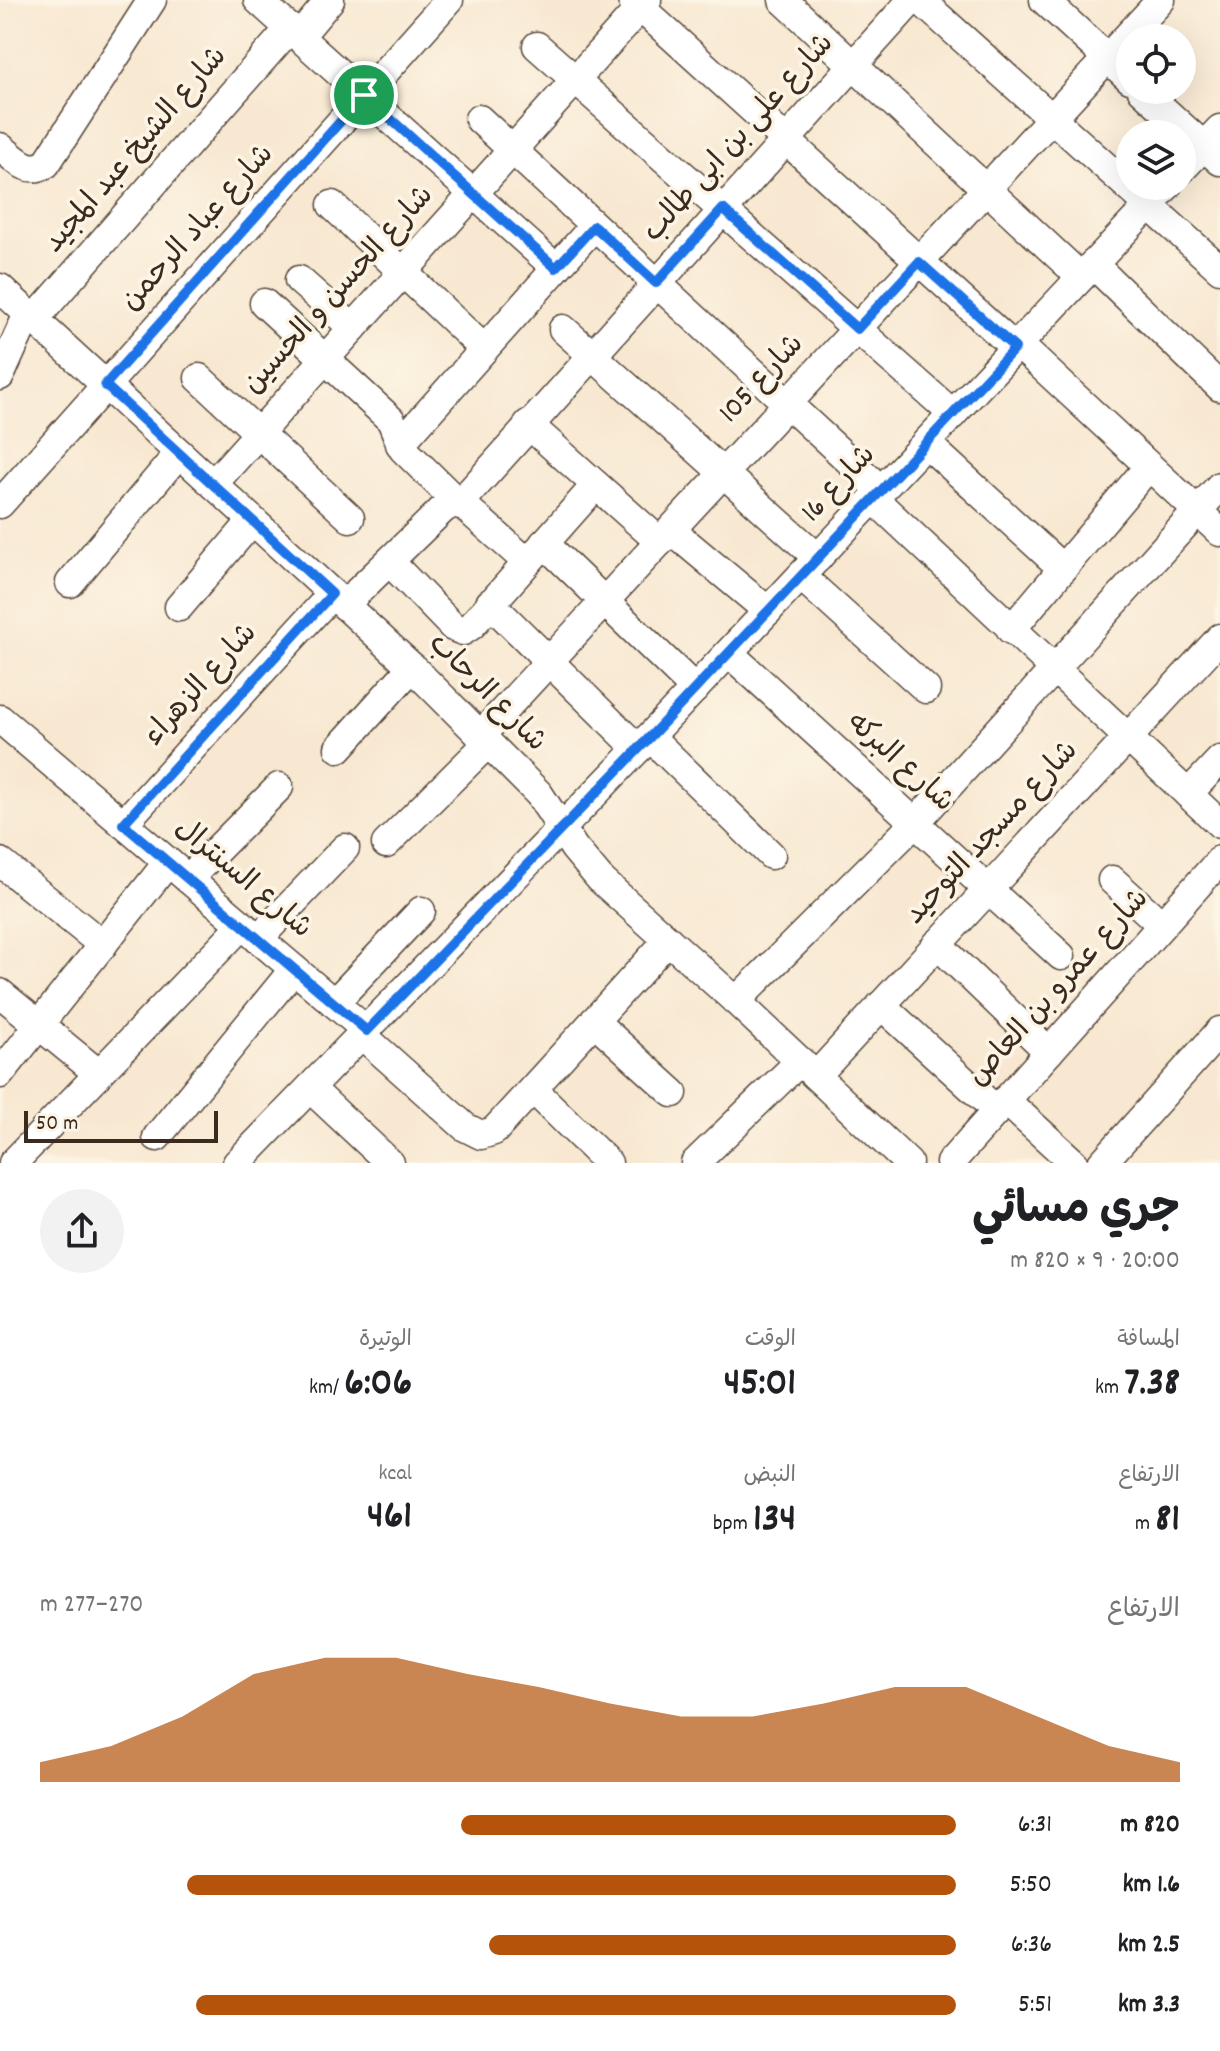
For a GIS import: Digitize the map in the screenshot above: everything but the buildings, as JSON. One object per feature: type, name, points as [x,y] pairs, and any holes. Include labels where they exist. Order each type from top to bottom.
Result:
[{"type":"street","points":[[0,147],[28,168],[38,169],[46,164],[152,0]]},
{"type":"street","points":[[258,0],[556,268]]},
{"type":"street","name":"شارع الشيخ عبد المجيد","points":[[0,376],[31,317],[295,32],[330,0]]},
{"type":"street","name":"شارع عباد الرحمن","points":[[0,504],[449,0]]},
{"type":"street","points":[[783,0],[986,189],[1087,271],[1220,387]]},
{"type":"street","name":"شارع على بن ابى طالب","points":[[390,562],[447,505],[459,504],[912,0]]},
{"type":"street","points":[[920,0],[1052,119],[1116,166]]},
{"type":"street","points":[[1044,0],[1116,66]]},
{"type":"street","name":"شارع 105","points":[[386,844],[484,739],[549,661],[1161,0]]},
{"type":"street","points":[[639,3],[785,140],[1220,532]]},
{"type":"street","name":"شارع الحسن و الحسين","points":[[213,484],[576,79],[639,3]]},
{"type":"street","points":[[537,46],[953,414]]},
{"type":"street","points":[[1161,104],[1215,145],[1196,159]]},
{"type":"street","points":[[479,119],[787,404],[1011,630],[1220,824]]},
{"type":"street","name":"شارع 16","points":[[237,1163],[644,743],[1153,200]]},
{"type":"street","points":[[1160,200],[1220,269]]},
{"type":"street","points":[[332,205],[483,348]]},
{"type":"street","points":[[400,444],[594,226]]},
{"type":"street","points":[[299,280],[353,328]]},
{"type":"street","name":"شارع الرحاب","points":[[0,288],[412,667],[539,794],[600,879],[808,1068],[897,1159]]},
{"type":"street","points":[[264,303],[391,420],[400,444],[459,504],[536,552],[605,601],[695,689]]},
{"type":"street","points":[[563,329],[723,473],[926,689]]},
{"type":"street","points":[[199,378],[350,518]]},
{"type":"street","points":[[528,424],[596,485],[768,611]]},
{"type":"street","points":[[926,443],[1063,569]]},
{"type":"street","points":[[70,583],[179,453]]},
{"type":"street","points":[[1011,630],[1149,466]]},
{"type":"street","points":[[390,562],[458,630],[468,629],[596,485]]},
{"type":"street","points":[[736,1001],[914,824],[1220,486]]},
{"type":"street","points":[[179,607],[252,521]]},
{"type":"street","name":"شارع الزهراء","points":[[123,824],[338,600],[390,562]]},
{"type":"street","points":[[490,603],[549,661],[771,855]]},
{"type":"street","name":"شارع مسجد التوحيد","points":[[695,1163],[881,1005],[1220,638]]},
{"type":"street","name":"شارع البركه","points":[[729,653],[1061,956]]},
{"type":"street","points":[[339,748],[412,667]]},
{"type":"street","name":"شارع السنترال","points":[[0,719],[334,1003],[465,1127],[481,1135],[494,1131],[534,1090]]},
{"type":"street","points":[[1188,794],[1220,760]]},
{"type":"street","points":[[0,1074],[103,945],[178,870],[279,787]]},
{"type":"street","points":[[13,1163],[99,1074],[250,932],[345,848]]},
{"type":"street","name":"شارع عمرو بن العاص","points":[[950,1163],[1220,860]]},
{"type":"street","points":[[0,862],[103,945]]},
{"type":"street","points":[[1112,880],[1162,925]]},
{"type":"street","points":[[334,1003],[421,911]]},
{"type":"street","points":[[608,1163],[534,1090],[668,940]]},
{"type":"street","points":[[937,944],[1049,1052]]},
{"type":"street","points":[[157,1137],[294,969]]},
{"type":"street","points":[[0,993],[99,1074]]},
{"type":"street","points":[[881,1005],[1074,1163]]},
{"type":"street","points":[[594,1021],[673,1093]]},
{"type":"street","points":[[1102,1163],[1220,1031]]},
{"type":"street","points":[[310,1088],[390,1163]]},
{"type":"route","points":[[364,95],[556,268],[594,226],[656,283],[723,209],[857,329],[919,262],[1015,348],[650,737],[367,1031],[123,824],[332,594],[105,385],[364,95]]}]
